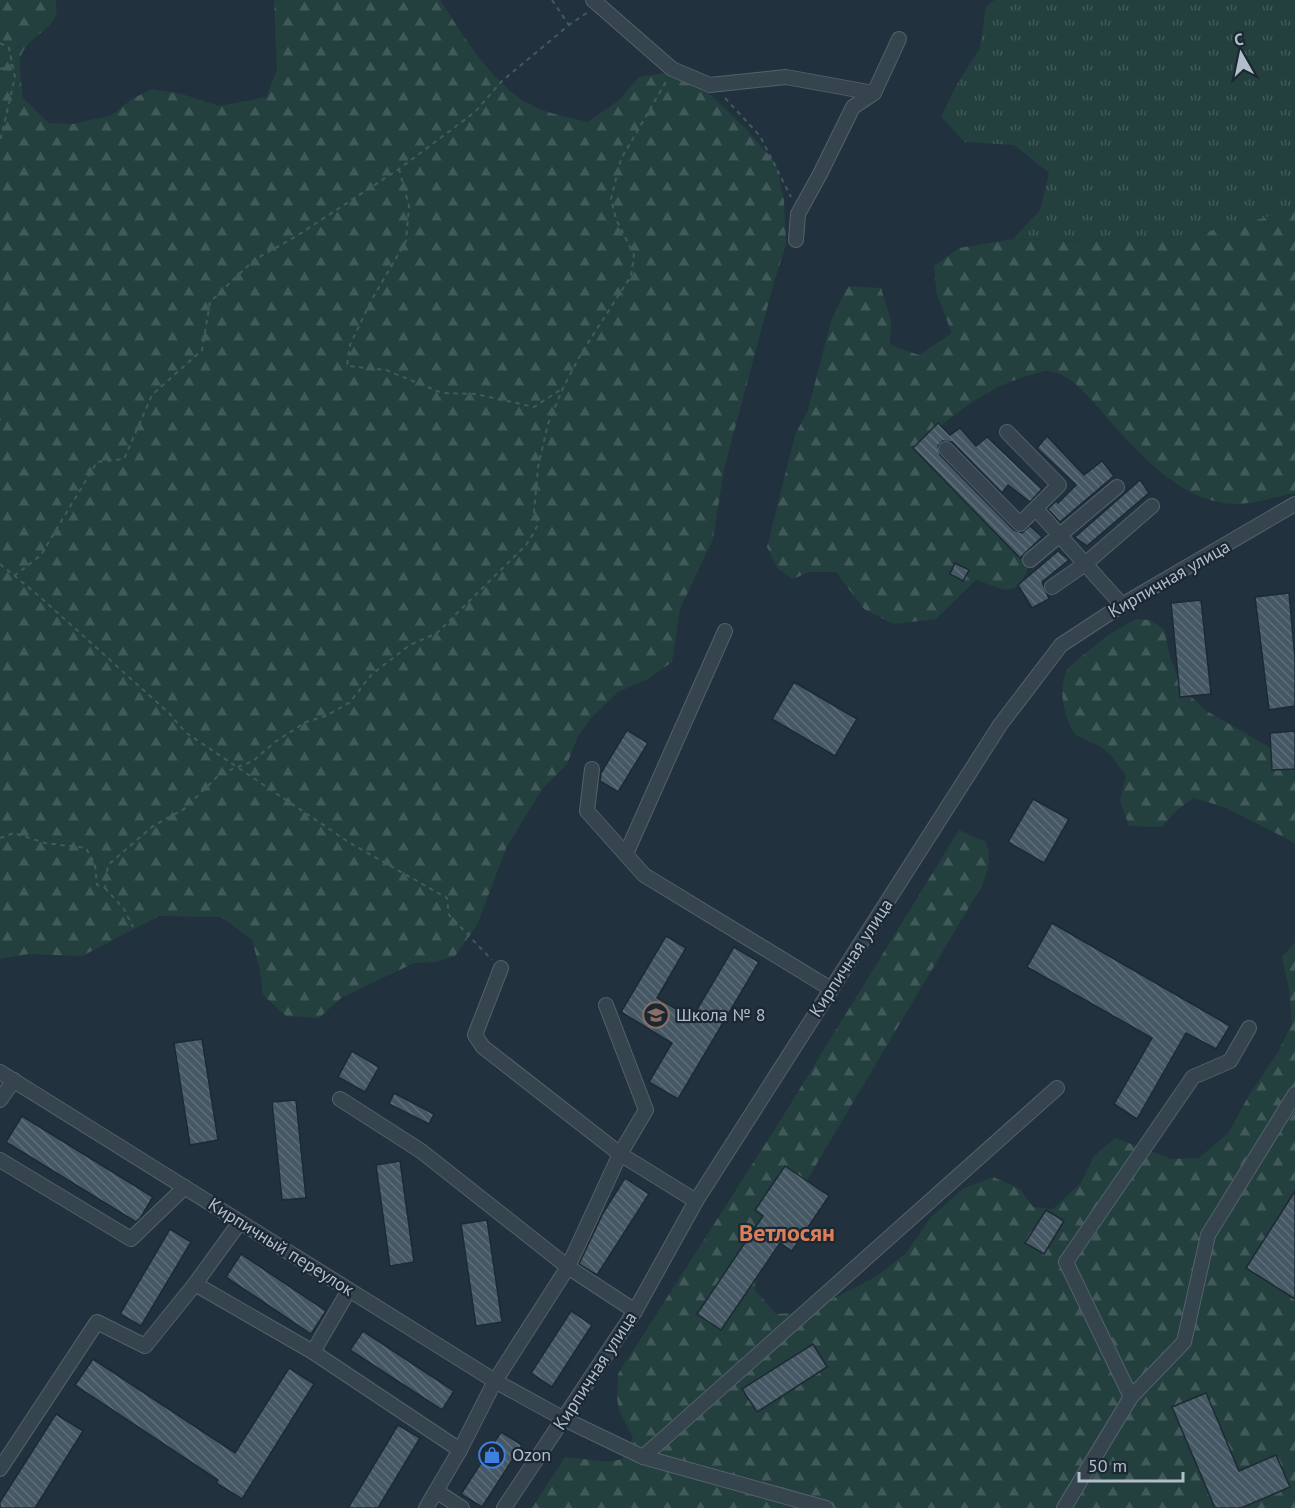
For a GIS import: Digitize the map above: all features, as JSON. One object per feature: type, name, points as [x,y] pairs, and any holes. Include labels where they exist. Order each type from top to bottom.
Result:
[{"type":"street","points":[[595,3],[672,69],[710,85],[786,77],[874,93]]},
{"type":"street","points":[[796,240],[798,214],[853,107],[874,93],[899,39]]},
{"type":"street","points":[[946,449],[1020,524],[1059,485],[1007,432]]},
{"type":"street","points":[[1030,560],[1118,487]]},
{"type":"street","name":"Кирпичная улица","points":[[504,1508],[636,1311],[696,1201],[1007,716],[1061,645],[1122,605],[1295,504]]},
{"type":"street","points":[[1052,587],[1085,564],[1152,506]]},
{"type":"street","points":[[1036,509],[1122,605]]},
{"type":"street","points":[[626,854],[725,631]]},
{"type":"street","points":[[592,769],[587,811],[644,875],[831,989]]},
{"type":"street","points":[[501,968],[475,1035],[483,1047],[620,1154],[696,1201]]},
{"type":"street","points":[[426,1508],[460,1450],[495,1381],[568,1267],[620,1154],[646,1110],[606,1005]]},
{"type":"street","points":[[1131,1397],[1066,1262],[1193,1077],[1230,1061],[1249,1028]]},
{"type":"street","name":"Кирпичный переулок","points":[[0,1072],[495,1381],[564,1419],[643,1457],[826,1508]]},
{"type":"street","points":[[0,1100],[14,1080]]},
{"type":"street","points":[[643,1457],[1057,1088]]},
{"type":"street","points":[[1064,1508],[1131,1397],[1184,1342],[1208,1235],[1295,1094]]},
{"type":"street","points":[[340,1099],[421,1151],[568,1267],[636,1311]]},
{"type":"street","points":[[0,1160],[130,1239],[185,1187]]},
{"type":"street","points":[[0,1469],[98,1322],[145,1346],[195,1284],[240,1222]]},
{"type":"street","points":[[195,1284],[313,1352],[460,1450]]},
{"type":"street","points":[[313,1352],[349,1290]]},
{"type":"street","points":[[436,1491],[462,1508]]},
{"type":"path","points":[[552,0],[569,25]]},
{"type":"path","points":[[15,576],[41,555],[97,462],[124,459],[152,395],[202,350],[210,302],[254,260],[295,237],[399,169],[475,112],[502,81],[595,3]]},
{"type":"path","points":[[0,43],[9,48],[15,77],[0,142]]},
{"type":"path","points":[[0,69],[13,65]]},
{"type":"path","points":[[105,888],[108,865],[153,826],[184,808],[220,774],[253,761],[275,742],[306,722],[326,716],[350,702],[372,674],[410,645],[437,633],[526,544],[535,531],[538,523],[534,512],[538,467],[548,424],[563,388],[582,352],[631,276],[634,255],[616,219],[611,199],[621,159],[672,69]]},
{"type":"path","points":[[710,85],[760,136],[798,214]]},
{"type":"path","points":[[399,169],[409,206],[406,241],[366,310],[350,345],[347,366],[386,370],[442,393],[476,394],[534,407],[563,388]]},
{"type":"path","points":[[0,564],[170,714],[185,732],[350,843],[447,898],[449,915],[501,968]]},
{"type":"path","points":[[0,838],[14,833],[45,843],[86,848],[95,865],[97,885],[105,888],[124,909],[133,927]]},
{"type":"green space","points":[[0,0],[55,0],[57,9],[55,17],[51,24],[25,48],[20,65],[23,98],[49,123],[73,124],[112,115],[132,99],[152,89],[182,94],[219,106],[266,97],[277,70],[274,0],[440,0],[475,52],[495,76],[518,97],[534,107],[588,122],[619,100],[639,77],[676,71],[709,93],[746,129],[776,163],[784,201],[786,245],[724,469],[713,539],[680,609],[672,662],[648,679],[618,692],[590,719],[578,736],[567,764],[543,788],[507,846],[477,925],[455,956],[436,962],[414,963],[341,998],[319,1018],[286,1016],[263,995],[252,940],[221,917],[159,916],[82,956],[28,954],[0,959]]},
{"type":"green space","points":[[995,0],[1295,0],[1295,209],[1189,236],[1091,241],[1013,239],[1040,210],[1049,173],[1014,145],[965,142],[941,117],[956,86],[980,48],[986,6]]},
{"type":"green space","points":[[1295,209],[1295,493],[1250,503],[1232,504],[1207,499],[1192,493],[1151,464],[1076,385],[1057,373],[1044,371],[1020,378],[993,390],[967,406],[932,434],[934,456],[1005,543],[1029,566],[1020,586],[1005,590],[976,580],[936,619],[893,624],[864,609],[836,572],[809,572],[793,579],[778,569],[767,547],[795,435],[808,410],[831,321],[848,286],[881,288],[891,320],[890,345],[919,355],[952,333],[937,295],[934,266],[959,248],[1013,239],[1091,241],[1189,236]]},
{"type":"green space","points":[[1136,619],[1150,620],[1164,629],[1170,657],[1183,689],[1205,710],[1295,762],[1295,843],[1224,807],[1194,798],[1177,810],[1162,827],[1129,826],[1120,801],[1126,775],[1105,750],[1079,737],[1073,731],[1066,716],[1062,688],[1066,672],[1071,665],[1108,635]]},
{"type":"green space","points":[[959,830],[986,842],[989,854],[986,876],[760,1259],[755,1290],[776,1314],[807,1312],[877,1276],[906,1253],[931,1217],[963,1189],[993,1177],[1020,1189],[1033,1207],[1053,1209],[1081,1183],[1094,1156],[1115,1138],[1171,1159],[1199,1158],[1229,1132],[1248,1097],[1278,1052],[1292,1024],[1289,989],[1282,957],[1295,942],[1295,1508],[532,1508],[565,1457],[609,1462],[622,1459],[633,1438],[619,1410],[618,1374],[780,1121]]},
{"type":"building","points":[[938,423],[950,435],[960,428],[976,446],[987,437],[1042,489],[1030,502],[1008,485],[1002,493],[952,442],[943,441],[938,446],[940,455],[1014,530],[1022,533],[1030,526],[1042,537],[1020,558],[913,448]]},
{"type":"building","points":[[1047,436],[1084,475],[1102,461],[1114,476],[1060,522],[1048,509],[1056,501],[1058,503],[1076,485],[1037,448]]},
{"type":"building","points":[[1140,480],[1149,493],[1087,546],[1075,537]]},
{"type":"building","points":[[1058,551],[1069,560],[1042,582],[1049,599],[1032,608],[1018,585]]},
{"type":"building","points":[[955,563],[969,570],[963,581],[950,574]]},
{"type":"building","points":[[1289,593],[1295,659],[1295,706],[1269,710],[1255,597]]},
{"type":"building","points":[[1201,600],[1211,694],[1180,697],[1171,603]]},
{"type":"building","points":[[794,682],[857,719],[835,756],[772,719]]},
{"type":"building","points":[[627,730],[648,743],[618,792],[600,781],[601,773]]},
{"type":"building","points":[[1295,731],[1295,769],[1272,770],[1270,733]]},
{"type":"building","points":[[1033,799],[1069,819],[1044,863],[1008,842]]},
{"type":"building","points":[[1052,923],[1230,1026],[1216,1049],[1186,1033],[1137,1119],[1114,1104],[1152,1038],[1027,967]]},
{"type":"building","name":"Школа № 8","points":[[666,936],[686,948],[657,998],[692,1018],[734,947],[759,962],[678,1099],[649,1082],[672,1043],[621,1012]]},
{"type":"building","points":[[202,1039],[218,1140],[190,1145],[174,1043]]},
{"type":"building","points":[[352,1051],[379,1067],[365,1092],[338,1077]]},
{"type":"building","points":[[394,1093],[434,1114],[429,1124],[389,1104]]},
{"type":"building","points":[[296,1100],[306,1198],[282,1200],[272,1102]]},
{"type":"building","points":[[22,1116],[153,1197],[141,1217],[136,1222],[6,1142]]},
{"type":"building","points":[[400,1161],[414,1262],[390,1266],[376,1165]]},
{"type":"building","points":[[785,1166],[829,1196],[792,1251],[780,1243],[721,1330],[697,1314],[763,1216],[755,1210]]},
{"type":"building","points":[[625,1178],[649,1194],[597,1275],[579,1264],[603,1213]]},
{"type":"building","points":[[1295,1191],[1295,1299],[1246,1268]]},
{"type":"building","points":[[1046,1210],[1064,1221],[1044,1254],[1025,1243]]},
{"type":"building","points":[[487,1220],[502,1322],[476,1326],[461,1224]]},
{"type":"building","points":[[170,1229],[191,1242],[141,1326],[120,1314]]},
{"type":"building","points":[[241,1254],[326,1311],[311,1334],[226,1277]]},
{"type":"building","points":[[571,1311],[592,1325],[552,1387],[531,1373]]},
{"type":"building","points":[[363,1331],[454,1391],[442,1410],[350,1350]]},
{"type":"building","points":[[813,1344],[827,1367],[757,1412],[742,1389]]},
{"type":"building","points":[[93,1359],[235,1453],[289,1368],[314,1384],[242,1499],[216,1483],[218,1480],[75,1385]]},
{"type":"building","points":[[1206,1393],[1239,1471],[1276,1455],[1290,1487],[1241,1508],[1215,1508],[1172,1407]]},
{"type":"building","points":[[56,1414],[83,1431],[35,1508],[0,1508],[0,1502]]},
{"type":"building","points":[[398,1425],[420,1438],[378,1508],[348,1508]]},
{"type":"building","points":[[501,1432],[522,1445],[482,1507],[461,1494]]},
{"type":"place","name":"Школа № 8","points":[[656,1015]]},
{"type":"place","name":"Ozon","points":[[492,1455]]},
{"type":"district","name":"Ветлосян","points":[[787,1233]]}]
